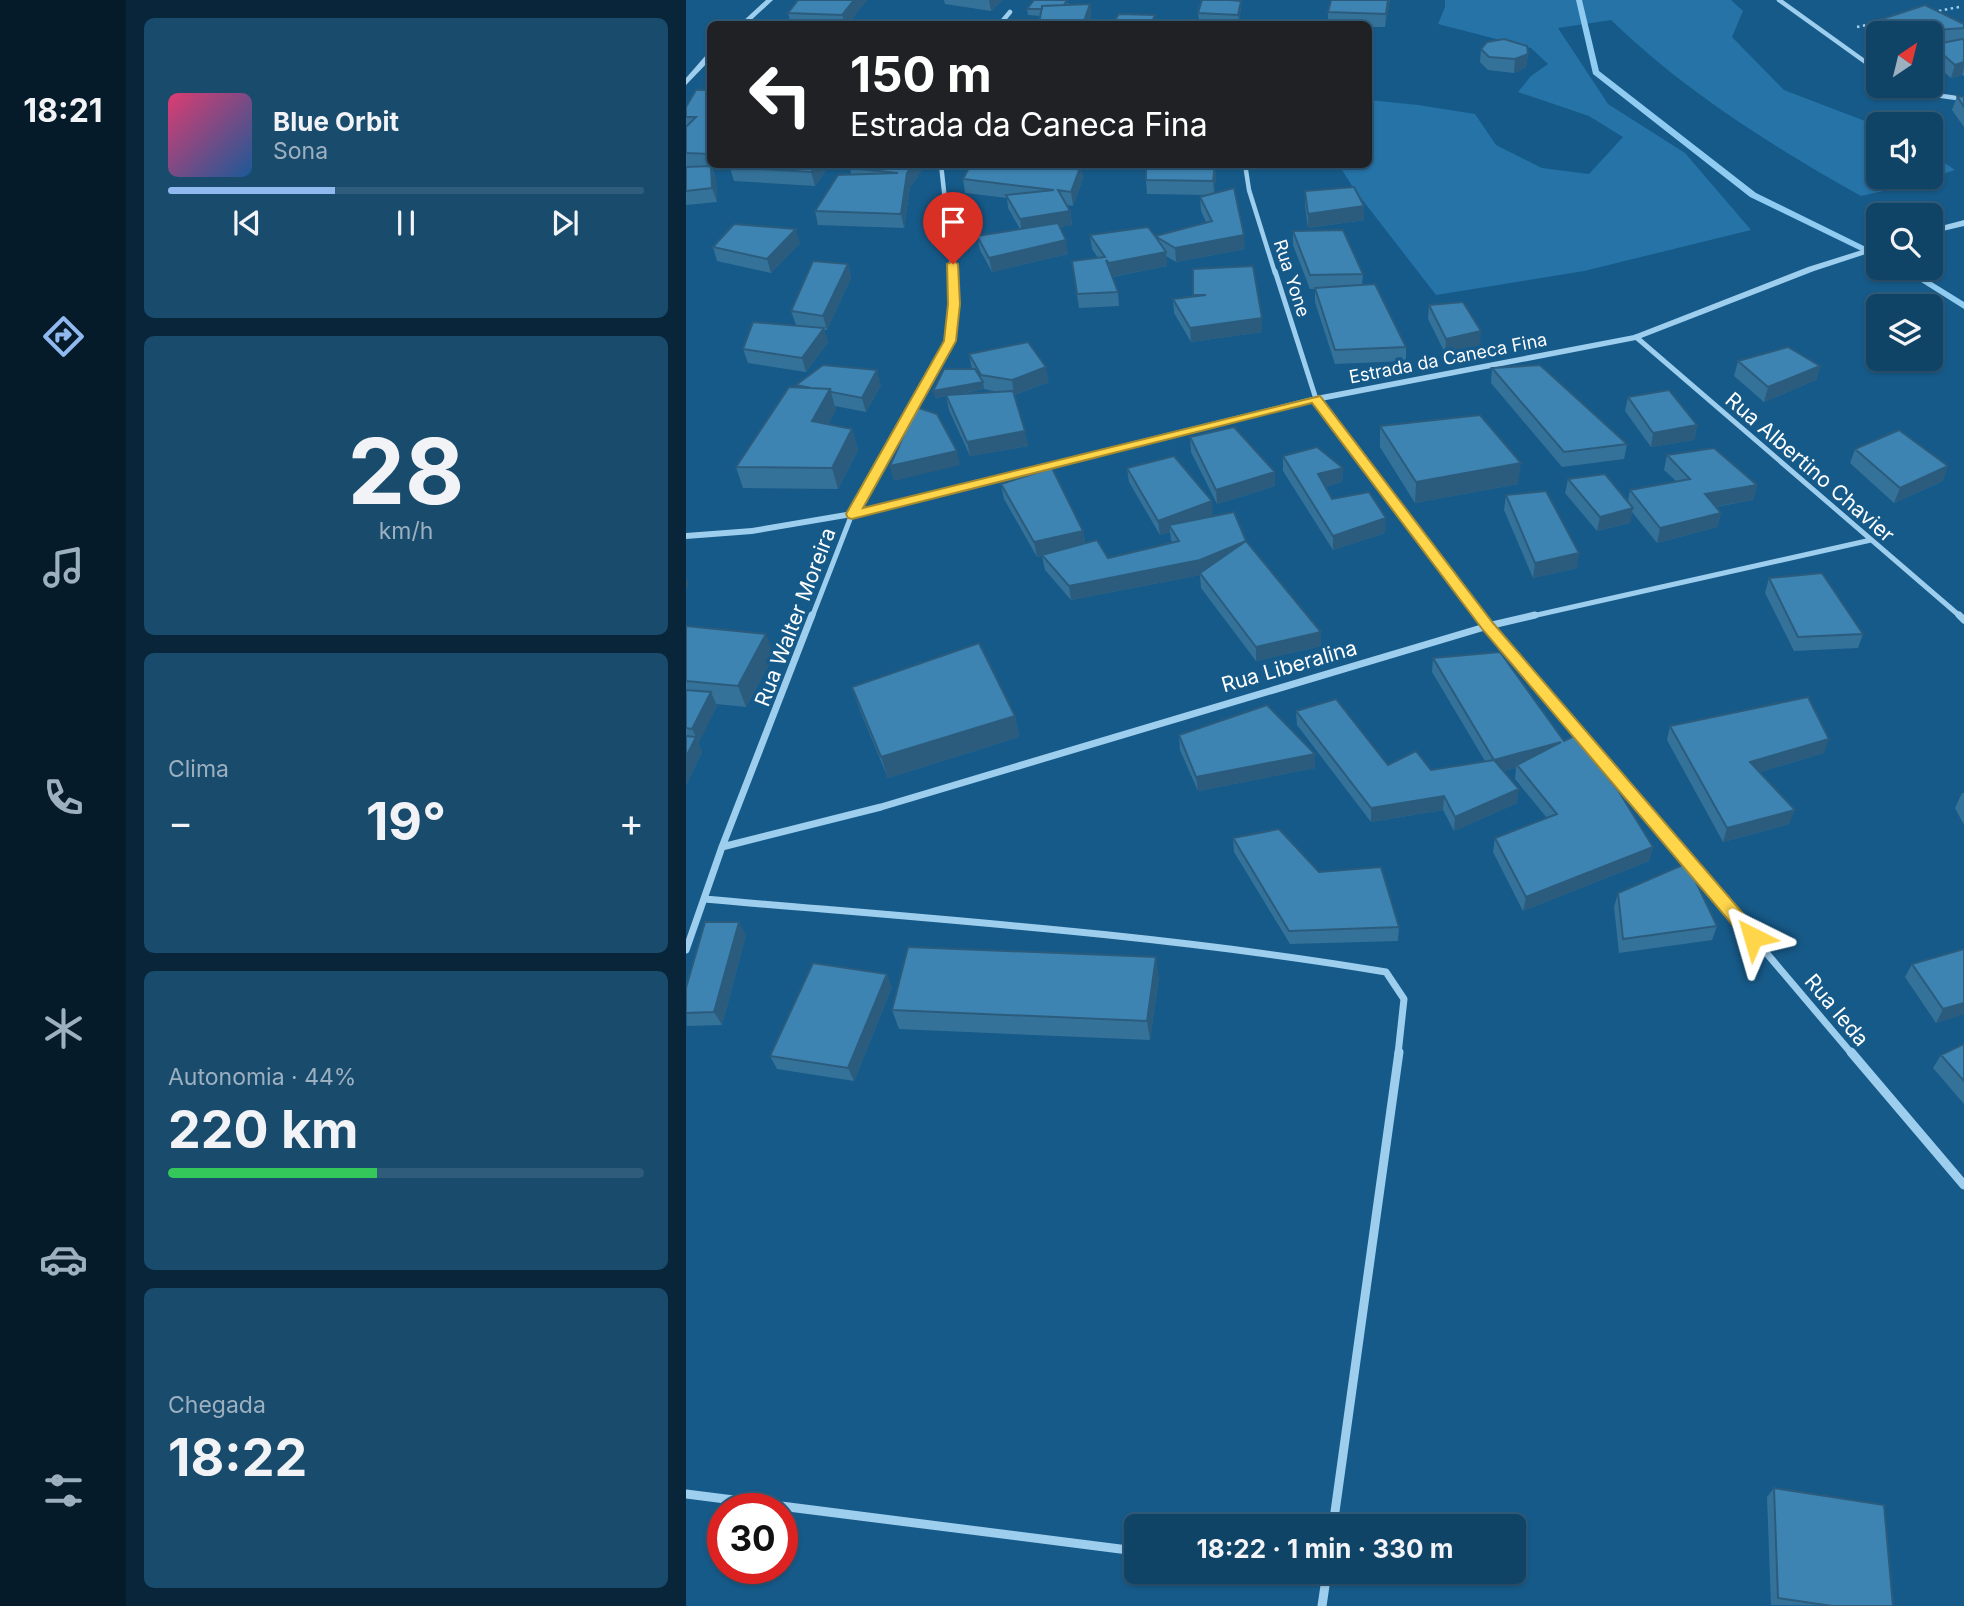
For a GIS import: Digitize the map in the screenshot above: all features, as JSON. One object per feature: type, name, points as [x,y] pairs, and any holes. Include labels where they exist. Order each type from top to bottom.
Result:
[{"type":"street","points":[[746,21],[770,0]]},
{"type":"street","points":[[1779,0],[1866,62]]},
{"type":"street","points":[[1002,21],[1010,12]]},
{"type":"street","points":[[686,83],[707,59]]},
{"type":"street","points":[[1943,96],[1964,99]]},
{"type":"street","name":"Rua Walter Moreira","points":[[686,950],[722,847],[852,514],[950,341],[954,304],[953,264],[941,168]]},
{"type":"street","name":"Rua Yone","points":[[1246,168],[1249,190],[1315,399]]},
{"type":"street","points":[[1943,229],[1964,223]]},
{"type":"street","name":"Estrada da Caneca Fina","points":[[686,536],[752,531],[852,514],[1315,399],[1636,337],[1811,269],[1866,251]]},
{"type":"street","name":"Rua Albertino Chavier","points":[[1636,337],[1964,620]]},
{"type":"street","name":"Rua Ieda","points":[[1315,399],[1488,626],[1964,1185]]},
{"type":"street","name":"Rua Liberalina","points":[[722,847],[881,807],[1488,626],[1871,540]]},
{"type":"street","points":[[704,899],[1096,933],[1241,950],[1386,972],[1404,999],[1402,1027],[1335,1514]]},
{"type":"street","points":[[686,1494],[1124,1549]]},
{"type":"street","points":[[1322,1606],[1325,1584]]},
{"type":"path","points":[[1933,12],[1959,7]]},
{"type":"path","points":[[1828,33],[1894,20]]},
{"type":"shaded area","points":[[1445,0],[1731,0],[1743,11],[1732,37],[1784,90],[1866,121],[1866,189],[1892,189],[1861,196],[1795,157],[1699,94],[1611,20],[1558,28],[1608,104],[1685,153],[1751,230],[1584,271],[1436,295],[1341,168],[1372,168],[1372,100],[1475,114],[1496,145],[1542,168],[1589,174],[1623,137],[1589,116],[1518,92],[1531,76],[1548,64],[1531,48],[1438,24]]},
{"type":"shaded area","points":[[1943,162],[1955,170],[1943,174]]},
{"type":"building","points":[[798,0],[854,0],[842,15],[788,13]]},
{"type":"building","points":[[1034,0],[1067,0],[1064,5],[1027,9]]},
{"type":"building","points":[[1202,0],[1241,1],[1238,15],[1198,13]]},
{"type":"building","points":[[1331,0],[1388,0],[1386,14],[1328,12]]},
{"type":"building","points":[[1090,4],[1084,21],[1040,21],[1042,6]]},
{"type":"building","points":[[1925,5],[1964,24],[1964,28],[1943,30],[1943,21],[1882,19]]},
{"type":"building","points":[[1119,14],[1155,15],[1152,21],[1114,21]]},
{"type":"building","points":[[1504,39],[1527,46],[1528,54],[1515,59],[1489,57],[1481,49],[1487,42]]},
{"type":"building","points":[[1964,40],[1964,62],[1955,65],[1943,55],[1943,43]]},
{"type":"building","points":[[696,90],[707,90],[707,154],[686,153],[686,127],[696,117],[686,117],[686,107]]},
{"type":"building","points":[[1957,96],[1964,97],[1964,107]]},
{"type":"building","points":[[686,167],[711,168],[712,188],[686,191]]},
{"type":"building","points":[[746,168],[814,168],[811,172]]},
{"type":"building","points":[[850,168],[910,168],[907,173],[901,214],[815,211],[838,175],[898,173]]},
{"type":"building","points":[[969,168],[1080,168],[1071,192],[1058,190],[1070,211],[1020,219],[1006,195],[1054,190],[963,179]]},
{"type":"building","points":[[1146,168],[1215,168],[1213,181],[1146,180]]},
{"type":"building","points":[[1354,187],[1364,206],[1308,214],[1305,191]]},
{"type":"building","points":[[1234,188],[1244,235],[1175,248],[1155,236],[1212,221],[1200,197]]},
{"type":"building","points":[[1058,223],[1066,240],[989,258],[977,236]]},
{"type":"building","points":[[734,224],[796,229],[767,259],[713,247]]},
{"type":"building","points":[[1148,227],[1166,252],[1109,263],[1106,260],[1118,292],[1077,294],[1072,261],[1105,257],[1090,235]]},
{"type":"building","points":[[1343,230],[1363,274],[1310,275],[1293,231]]},
{"type":"building","points":[[813,261],[848,264],[823,316],[791,311]]},
{"type":"building","points":[[1253,266],[1262,318],[1190,328],[1173,299],[1206,295],[1193,295],[1193,269]]},
{"type":"building","points":[[1375,284],[1406,347],[1335,350],[1315,288]]},
{"type":"building","points":[[1463,302],[1481,331],[1446,339],[1429,305]]},
{"type":"building","points":[[753,322],[824,328],[802,358],[743,349]]},
{"type":"building","points":[[1028,342],[1046,367],[1012,380],[981,375],[969,354]]},
{"type":"building","points":[[1788,347],[1820,366],[1768,387],[1738,361]]},
{"type":"building","points":[[823,365],[877,370],[862,398],[831,392],[830,389],[796,385]]},
{"type":"building","points":[[1540,365],[1627,444],[1564,452],[1492,368]]},
{"type":"building","points":[[944,369],[975,369],[983,382],[933,391]]},
{"type":"building","points":[[789,387],[830,389],[812,421],[852,429],[832,468],[736,467]]},
{"type":"building","points":[[1669,390],[1697,425],[1653,433],[1628,397]]},
{"type":"building","points":[[1013,391],[1025,431],[967,442],[946,395]]},
{"type":"building","points":[[916,407],[937,414],[957,451],[890,466]]},
{"type":"building","points":[[1480,415],[1521,463],[1416,482],[1380,426]]},
{"type":"building","points":[[1234,427],[1275,472],[1216,490],[1190,437]]},
{"type":"building","points":[[1899,430],[1948,466],[1900,488],[1855,449]]},
{"type":"building","points":[[1317,447],[1343,468],[1318,474],[1332,499],[1369,492],[1386,518],[1333,536],[1283,456]]},
{"type":"building","points":[[1714,448],[1757,485],[1705,494],[1721,513],[1660,528],[1630,490],[1690,479],[1667,455]]},
{"type":"building","points":[[1174,456],[1212,501],[1158,521],[1127,468]]},
{"type":"building","points":[[1052,468],[1083,531],[1034,542],[1001,484]]},
{"type":"building","points":[[1605,474],[1633,508],[1600,517],[1568,479]]},
{"type":"building","points":[[1546,491],[1579,553],[1535,563],[1506,495]]},
{"type":"building","points":[[1234,512],[1246,541],[1200,560],[1069,586],[1042,555],[1097,540],[1108,558],[1179,541],[1169,525]]},
{"type":"building","points":[[1246,541],[1321,632],[1256,647],[1200,573]]},
{"type":"building","points":[[1822,573],[1863,634],[1798,637],[1769,578]]},
{"type":"building","points":[[686,626],[766,634],[738,686],[686,681]]},
{"type":"building","points":[[979,643],[1015,716],[881,757],[852,687]]},
{"type":"building","points":[[1500,652],[1564,741],[1574,736],[1618,790],[1653,847],[1526,897],[1495,838],[1557,814],[1517,765],[1561,742],[1494,760],[1433,658]]},
{"type":"building","points":[[686,690],[711,692],[692,729],[686,728]]},
{"type":"building","points":[[1808,697],[1829,739],[1750,762],[1795,810],[1727,828],[1670,726]]},
{"type":"building","points":[[1336,699],[1388,765],[1416,751],[1431,770],[1494,760],[1519,789],[1455,817],[1444,796],[1371,808],[1296,711]]},
{"type":"building","points":[[1267,705],[1315,754],[1196,777],[1179,735]]},
{"type":"building","points":[[686,736],[696,737],[686,757]]},
{"type":"building","points":[[1279,829],[1319,872],[1381,867],[1399,927],[1289,931],[1233,838]]},
{"type":"building","points":[[1687,863],[1717,926],[1623,939],[1618,893]]},
{"type":"building","points":[[705,922],[739,922],[714,1012],[686,1013],[686,988]]},
{"type":"building","points":[[908,947],[1156,957],[1147,1021],[892,1010]]},
{"type":"building","points":[[1964,949],[1964,1003],[1943,1009],[1912,964]]},
{"type":"building","points":[[813,963],[887,974],[848,1068],[770,1056]]},
{"type":"building","points":[[1964,1044],[1964,1081],[1941,1055]]},
{"type":"building","points":[[1774,1488],[1884,1505],[1893,1606],[1832,1606],[1778,1598]]},
{"type":"waterway","points":[[1579,0],[1596,72],[1753,195],[1866,250]]},
{"type":"waterway","points":[[1922,280],[1964,306]]},
{"type":"route","points":[[953,264],[954,304],[950,341],[852,514],[1315,399],[1488,626],[1753,937]]}]
